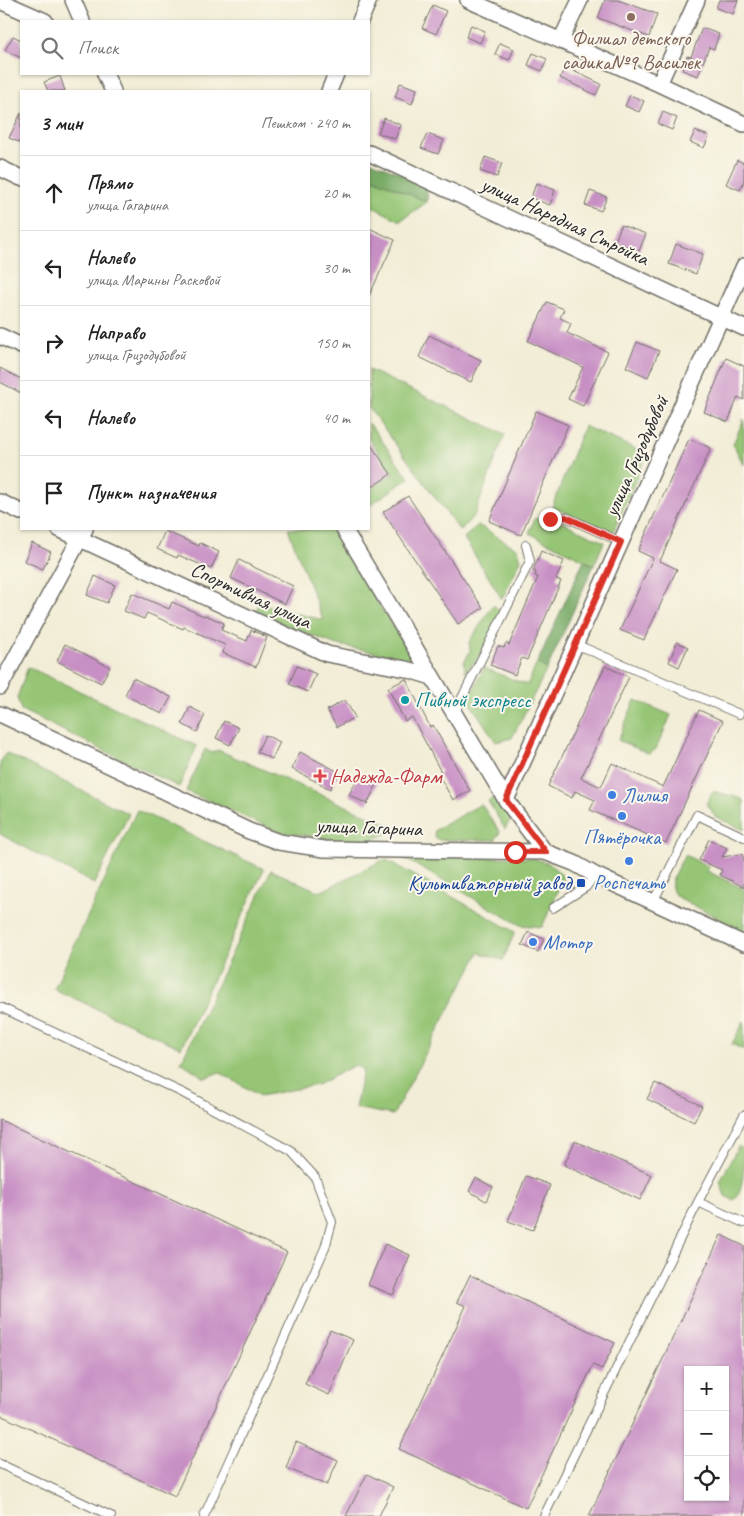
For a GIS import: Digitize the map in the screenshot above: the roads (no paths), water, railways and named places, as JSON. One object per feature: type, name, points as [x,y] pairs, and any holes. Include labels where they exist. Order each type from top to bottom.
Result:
[{"type":"street","points":[[73,0],[82,20]]},
{"type":"street","points":[[360,20],[369,0]]},
{"type":"street","points":[[468,0],[659,84],[744,124]]},
{"type":"street","points":[[561,40],[580,0]]},
{"type":"street","points":[[659,84],[697,0]]},
{"type":"street","points":[[0,1],[43,20]]},
{"type":"street","points":[[105,75],[113,90]]},
{"type":"street","points":[[329,90],[336,75]]},
{"type":"street","name":"улица Народная Стройка","points":[[370,153],[744,328]]},
{"type":"street","points":[[0,168],[20,178]]},
{"type":"street","name":"улица Гризодубовой","points":[[506,800],[744,266]]},
{"type":"street","points":[[0,336],[20,346]]},
{"type":"street","points":[[0,502],[20,512]]},
{"type":"street","name":"Спортивная улица","points":[[64,530],[82,534],[327,654],[406,669],[432,677]]},
{"type":"street","points":[[345,530],[506,800],[546,852]]},
{"type":"street","points":[[0,687],[82,534]]},
{"type":"street","name":"улица Гагарина","points":[[0,714],[249,831],[279,842],[333,850],[546,852],[574,863],[595,875],[744,944]]},
{"type":"lane","points":[[550,519],[566,517],[621,542]]},
{"type":"lane","points":[[454,714],[530,561],[526,545]]},
{"type":"lane","points":[[575,644],[739,714]]},
{"type":"lane","points":[[653,902],[696,815],[744,837]]},
{"type":"lane","points":[[553,908],[586,887],[595,875]]},
{"type":"lane","points":[[0,1007],[183,1093],[291,1151],[315,1177],[332,1222],[325,1248],[204,1516]]},
{"type":"lane","points":[[544,1516],[698,1202],[744,1115]]},
{"type":"lane","points":[[698,1202],[744,1223]]},
{"type":"lane","points":[[0,1464],[111,1516]]},
{"type":"place","name":"Филиал детского садика№9 Василек","points":[[631,17]]},
{"type":"place","name":"Пивной экспресс","points":[[405,700]]},
{"type":"place","name":"Надежда-Фарм","points":[[320,776]]},
{"type":"place","name":"Лилия","points":[[612,795]]},
{"type":"place","name":"Пятёрочка","points":[[622,816]]},
{"type":"place","name":"Роспечать","points":[[629,861]]},
{"type":"place","name":"Культиваторный завод","points":[[581,883]]},
{"type":"place","name":"Мотор","points":[[533,942]]}]
